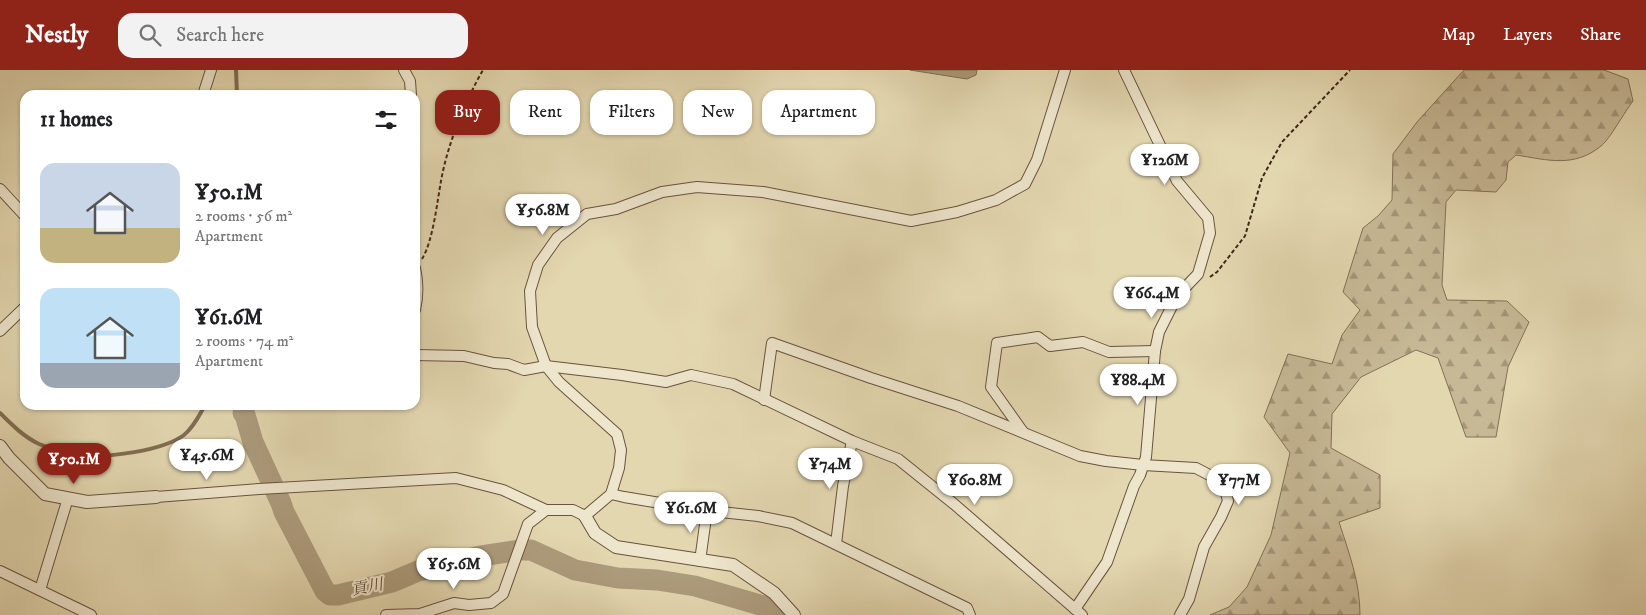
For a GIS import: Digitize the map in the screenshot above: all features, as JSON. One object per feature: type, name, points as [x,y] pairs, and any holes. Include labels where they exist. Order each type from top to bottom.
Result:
[{"type":"street","points":[[205,90],[211,70]]},
{"type":"street","points":[[404,70],[410,81],[411,90]]},
{"type":"street","points":[[585,516],[611,494],[621,450],[617,434],[565,388],[546,366],[532,327],[530,291],[538,266],[557,238],[587,214],[616,208],[662,192],[698,187],[763,192],[911,220],[957,212],[996,200],[1025,184],[1036,160],[1065,70]]},
{"type":"street","points":[[420,355],[464,356],[494,363],[508,364],[524,370],[546,366],[666,382],[691,375],[733,384],[852,441],[898,459],[954,504],[1078,612],[1107,562],[1134,486],[1144,465],[1155,351],[1159,332],[1177,296],[1198,274],[1210,234],[1208,218],[1177,182],[1124,70]]},
{"type":"street","points":[[0,189],[20,211]]},
{"type":"street","points":[[0,331],[20,313]]},
{"type":"street","points":[[1024,433],[991,387],[997,343],[1038,337],[1050,346],[1083,342],[1109,352],[1155,351]]},
{"type":"street","points":[[764,400],[772,343],[958,406],[1080,456],[1144,465],[1196,468],[1215,478],[1224,489],[1228,501],[1204,547],[1189,599],[1180,615]]},
{"type":"street","points":[[836,544],[843,486],[852,441]]},
{"type":"street","points":[[0,446],[9,458],[45,494],[87,502],[456,478],[503,490],[546,510],[573,510],[585,516],[595,533],[616,547],[733,565],[774,592],[794,615]]},
{"type":"street","points":[[611,494],[707,510],[758,516],[792,523],[967,608],[970,615]]},
{"type":"street","points":[[40,590],[68,498]]},
{"type":"street","points":[[386,615],[420,614],[454,603],[470,605],[491,603],[503,594],[528,524],[546,510]]},
{"type":"street","points":[[700,561],[707,510]]},
{"type":"street","points":[[0,571],[87,613]]},
{"type":"street","points":[[69,615],[87,613]]},
{"type":"path","points":[[420,262],[430,240],[440,194],[441,180],[450,148],[468,95],[483,70]]},
{"type":"path","points":[[1209,277],[1217,272],[1246,236],[1262,178],[1282,142],[1350,70]]},
{"type":"green space","points":[[1464,70],[1604,70],[1628,79],[1633,101],[1605,142],[1591,153],[1571,160],[1560,161],[1516,155],[1508,162],[1506,180],[1496,192],[1456,190],[1446,202],[1442,285],[1447,300],[1507,301],[1529,322],[1508,367],[1496,437],[1466,437],[1438,358],[1416,350],[1361,377],[1332,414],[1331,448],[1380,475],[1380,508],[1339,522],[1356,579],[1360,615],[1210,615],[1229,607],[1247,587],[1271,535],[1290,453],[1264,417],[1288,354],[1332,364],[1342,335],[1360,310],[1343,292],[1363,228],[1378,216],[1392,200],[1393,154],[1417,122]]},
{"type":"shaded area","points":[[910,70],[977,70],[976,75],[967,79]]},
{"type":"waterway","name":"貢川","points":[[236,70],[237,90]]},
{"type":"waterway","points":[[0,413],[23,434],[39,444],[59,451],[92,456],[134,452],[174,441],[187,432],[196,422],[202,410]]},
{"type":"waterway","name":"貢川","points":[[238,410],[243,413],[244,410]]},
{"type":"waterway","name":"貢川","points":[[243,413],[253,442],[284,512],[325,591],[330,595],[338,595],[392,582],[418,571],[481,556],[531,550],[575,570],[618,578],[657,580],[695,586],[767,607],[780,615]]}]
